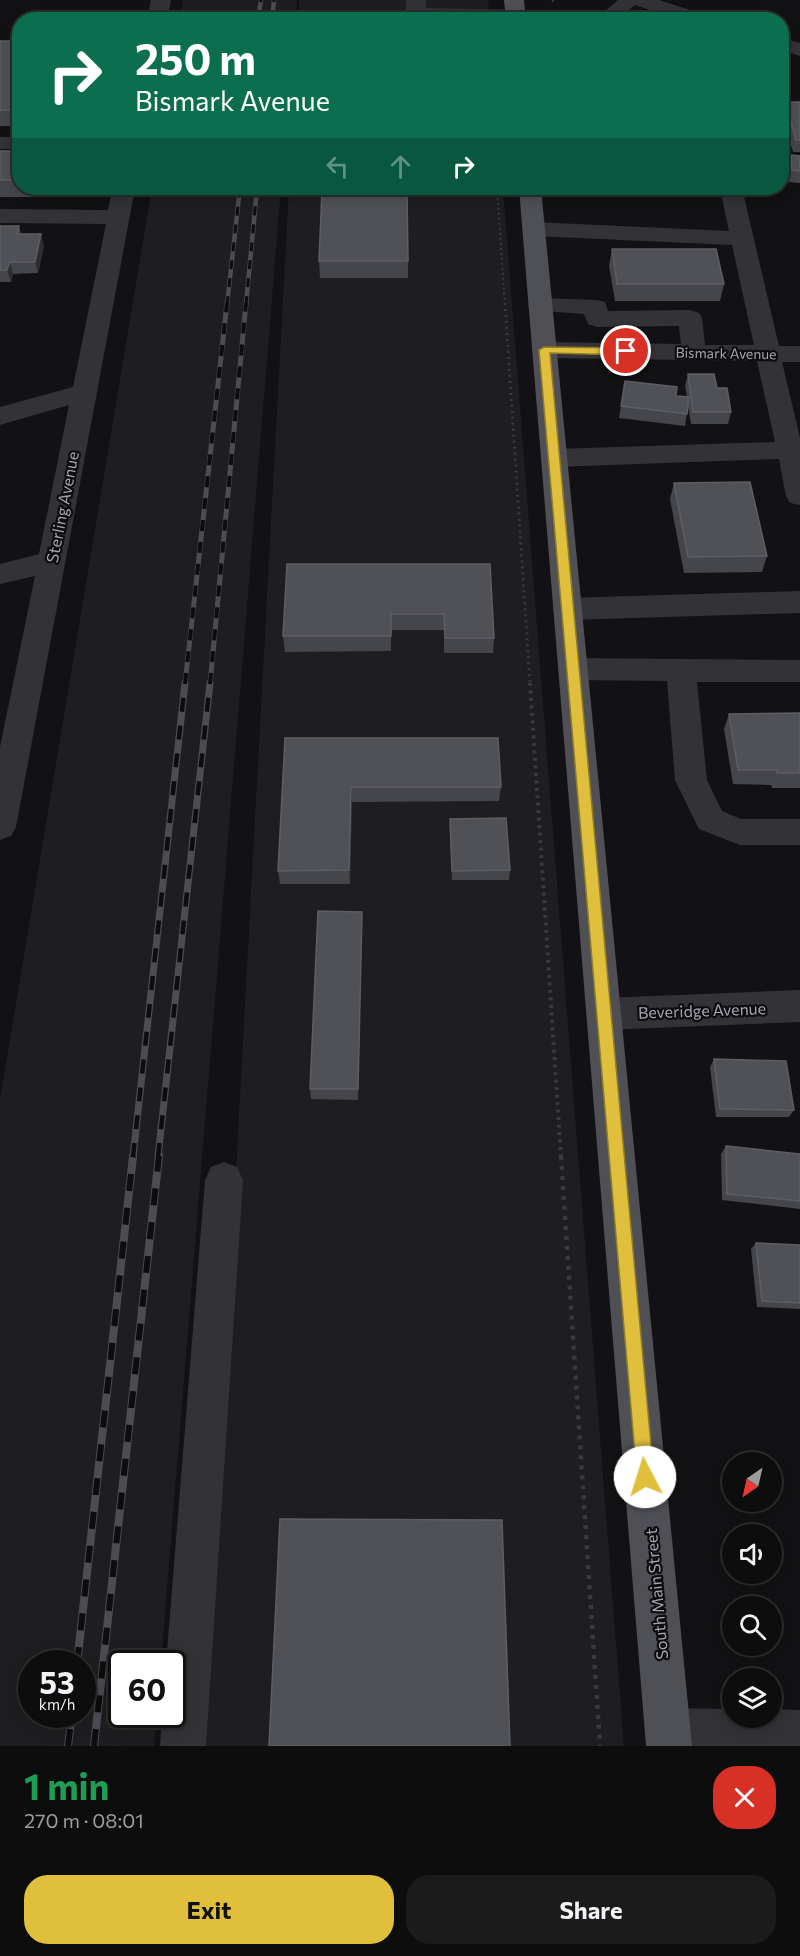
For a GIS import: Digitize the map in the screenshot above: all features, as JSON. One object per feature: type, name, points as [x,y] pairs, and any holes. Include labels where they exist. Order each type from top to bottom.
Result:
[{"type":"main road","name":"South Main Street","points":[[531,195],[669,1739]]},
{"type":"street","points":[[614,12],[630,0]]},
{"type":"street","points":[[648,1],[678,12]]},
{"type":"street","points":[[431,12],[468,7],[515,12]]},
{"type":"street","name":"Sterling Avenue","points":[[0,827],[123,195]]},
{"type":"street","points":[[732,195],[800,496]]},
{"type":"street","points":[[0,216],[118,217]]},
{"type":"street","points":[[534,230],[741,238]]},
{"type":"street","points":[[540,305],[596,307],[597,319],[690,318],[694,352]]},
{"type":"street","name":"Bismark Avenue","points":[[544,350],[800,354]]},
{"type":"street","points":[[0,417],[83,393]]},
{"type":"street","points":[[554,458],[790,450]]},
{"type":"street","points":[[0,574],[52,561]]},
{"type":"street","points":[[567,609],[800,602]]},
{"type":"street","points":[[573,669],[800,671]]},
{"type":"street","points":[[681,670],[692,780],[710,820],[740,832],[800,832]]},
{"type":"street","name":"Beveridge Avenue","points":[[604,1014],[800,1006]]},
{"type":"street","points":[[183,1746],[224,1180]]},
{"type":"street","points":[[669,1739],[800,1733]]},
{"type":"path","points":[[497,195],[600,1746]]},
{"type":"shaded area","points":[[183,0],[297,0],[296,12],[181,12]]},
{"type":"shaded area","points":[[299,0],[488,0],[489,12],[298,12]]},
{"type":"shaded area","points":[[151,195],[280,195],[162,1650],[108,1650],[108,1728],[155,1728],[154,1746],[0,1746],[0,1100]]},
{"type":"shaded area","points":[[289,195],[504,195],[624,1746],[205,1746]]},
{"type":"building","points":[[0,41],[12,41],[12,110],[0,110]]},
{"type":"building","points":[[789,102],[800,102],[800,140],[796,140],[789,116]]},
{"type":"building","points":[[0,151],[12,151],[12,180],[0,180]]},
{"type":"building","points":[[791,155],[800,156],[800,171],[792,170]]},
{"type":"building","points":[[322,195],[407,195],[408,261],[319,261]]},
{"type":"building","points":[[0,226],[19,226],[17,234],[41,234],[35,262],[10,262],[7,270],[0,270]]},
{"type":"building","points":[[612,249],[716,249],[724,284],[617,284]]},
{"type":"building","points":[[688,374],[714,374],[717,388],[727,388],[731,412],[693,412]]},
{"type":"building","points":[[625,381],[677,387],[676,396],[689,397],[687,414],[621,406]]},
{"type":"building","points":[[750,482],[767,556],[688,557],[674,483]]},
{"type":"building","points":[[287,564],[490,564],[494,638],[445,638],[444,614],[391,614],[391,636],[283,636]]},
{"type":"building","points":[[800,713],[800,773],[777,773],[777,770],[738,770],[729,714]]},
{"type":"building","points":[[285,738],[498,738],[501,787],[351,787],[349,870],[278,871]]},
{"type":"building","points":[[506,818],[510,870],[452,871],[450,819]]},
{"type":"building","points":[[318,911],[362,912],[358,1089],[310,1089]]},
{"type":"building","points":[[714,1059],[786,1061],[794,1110],[720,1109]]},
{"type":"building","points":[[726,1146],[800,1154],[800,1201],[727,1194]]},
{"type":"building","points":[[756,1243],[800,1245],[800,1303],[762,1301]]},
{"type":"building","points":[[280,1519],[502,1520],[510,1746],[269,1746]]},
{"type":"railway","points":[[259,12],[261,0]]},
{"type":"railway","points":[[273,12],[274,0]]},
{"type":"railway","points":[[227,305],[239,195]]},
{"type":"railway","points":[[246,305],[256,195]]},
{"type":"railway","points":[[185,684],[227,303]]},
{"type":"railway","points":[[210,684],[246,303]]},
{"type":"railway","points":[[133,1157],[185,683]]},
{"type":"railway","points":[[158,1157],[210,683]]},
{"type":"railway","points":[[79,1650],[133,1156]]},
{"type":"railway","points":[[94,1746],[159,1156]]},
{"type":"railway","points":[[68,1746],[70,1728]]},
{"type":"route","points":[[626,351],[544,350],[645,1477]]}]
